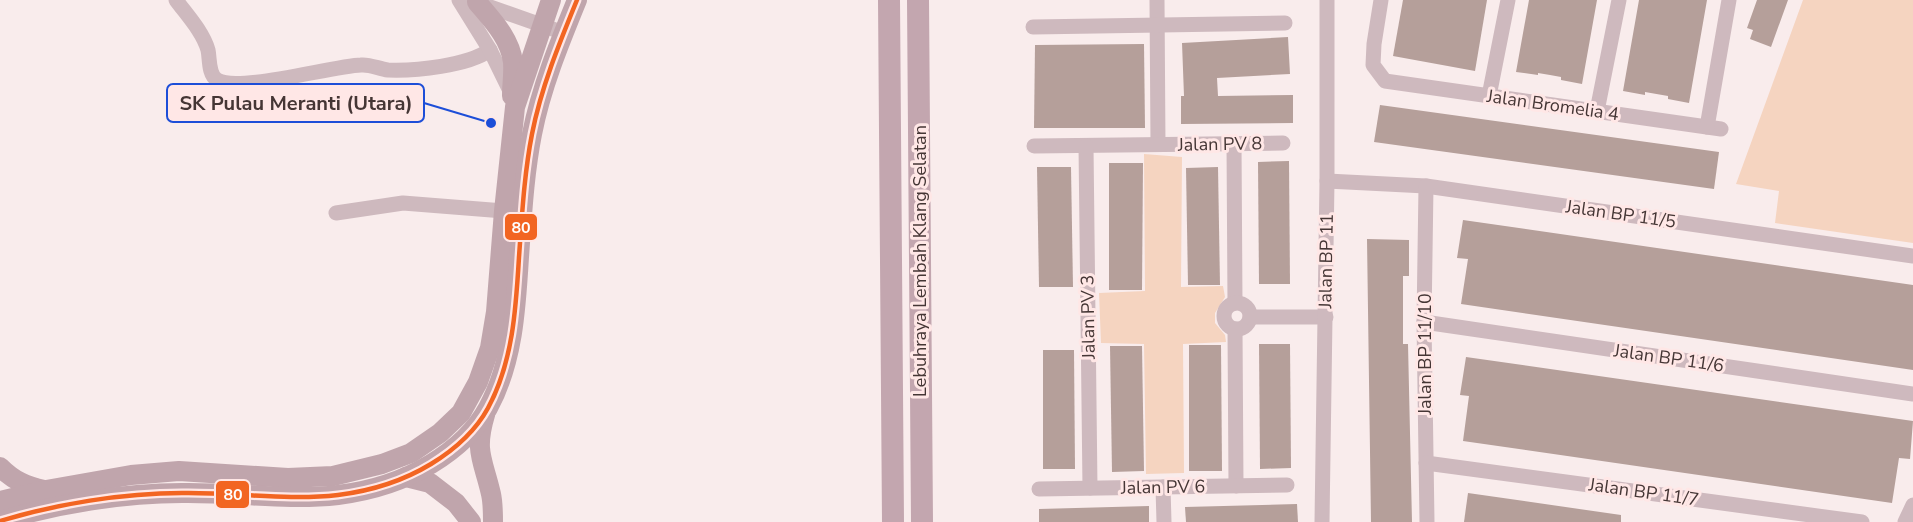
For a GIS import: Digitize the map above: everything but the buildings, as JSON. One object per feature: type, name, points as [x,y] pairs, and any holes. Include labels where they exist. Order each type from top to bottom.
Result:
[{"type":"highway","name":"Lebuhraya Lembah Klang Selatan","points":[[889,0],[893,522]]},
{"type":"highway","name":"Lebuhraya Lembah Klang Selatan","points":[[918,0],[922,522]]},
{"type":"main road","points":[[514,101],[551,0]]},
{"type":"main road","points":[[493,522],[491,495],[479,455],[480,433],[498,386],[510,343],[515,312],[522,208],[532,135],[542,95],[577,0]]},
{"type":"main road","points":[[5,509],[46,490],[131,475],[178,471],[288,478],[333,476],[382,464],[411,453],[440,434],[461,413],[478,382],[490,348],[496,312],[514,101],[510,47],[497,25],[475,1]]},
{"type":"main road","points":[[5,509],[180,493],[294,498],[338,495],[371,489],[406,477],[453,451],[487,410]]},
{"type":"main road","points":[[0,469],[26,486],[46,490]]},
{"type":"main road","points":[[406,477],[430,483],[456,503],[471,522]]},
{"type":"street","points":[[176,0],[198,29],[208,48],[211,74],[217,80],[233,83],[363,65],[394,70],[453,65],[477,58],[490,50]]},
{"type":"street","name":"Jalan PV 8","points":[[1156,0],[1158,144]]},
{"type":"street","name":"Jalan BP 11","points":[[1322,522],[1326,317],[1327,0]]},
{"type":"street","name":"Jalan Bromelia 4","points":[[1381,0],[1373,65],[1385,81],[1714,128],[1730,0]]},
{"type":"street","points":[[1489,96],[1508,0]]},
{"type":"street","points":[[1597,111],[1618,0]]},
{"type":"street","points":[[475,1],[490,50],[514,101]]},
{"type":"street","points":[[475,1],[564,33]]},
{"type":"street","points":[[1033,27],[1285,23]]},
{"type":"street","points":[[1234,143],[1235,303]]},
{"type":"street","name":"Jalan PV 8","points":[[1034,146],[1283,143]]},
{"type":"street","name":"Jalan PV 3","points":[[1086,146],[1090,488]]},
{"type":"street","name":"Jalan BP 11/5","points":[[1327,181],[1426,186],[1913,256]]},
{"type":"street","name":"Jalan BP 11/10","points":[[1426,186],[1424,322],[1426,522]]},
{"type":"street","points":[[336,213],[403,203],[504,211]]},
{"type":"street","points":[[1235,303],[1246,307],[1250,317],[1246,325],[1235,330],[1227,326],[1223,314],[1227,306],[1235,303]]},
{"type":"street","points":[[1250,317],[1326,317]]},
{"type":"street","name":"Jalan BP 11/6","points":[[1424,322],[1913,394]]},
{"type":"street","points":[[1235,330],[1236,486]]},
{"type":"street","name":"Jalan BP 11/7","points":[[1426,463],[1862,522]]},
{"type":"street","points":[[0,469],[5,509]]},
{"type":"street","name":"Jalan PV 6","points":[[1039,489],[1287,485]]},
{"type":"street","points":[[1163,487],[1164,522]]},
{"type":"street","points":[[1905,522],[1913,505]]},
{"type":"shaded area","points":[[1803,0],[1913,0],[1913,243],[1775,223],[1779,191],[1736,184]]},
{"type":"shaded area","points":[[1144,154],[1182,157],[1181,287],[1223,286],[1225,297],[1215,313],[1215,323],[1225,335],[1226,342],[1183,344],[1184,473],[1146,474],[1144,344],[1101,343],[1099,293],[1145,291]]},
{"type":"transit line","name":"80","points":[[0,521],[44,509],[137,495],[201,493],[318,497],[350,493],[374,488],[420,470],[440,459],[463,440],[488,408],[508,353],[512,334],[527,165],[532,134],[545,83],[577,0]]},
{"type":"place","name":"SK Pulau Meranti (Utara)","points":[[491,123]]}]
